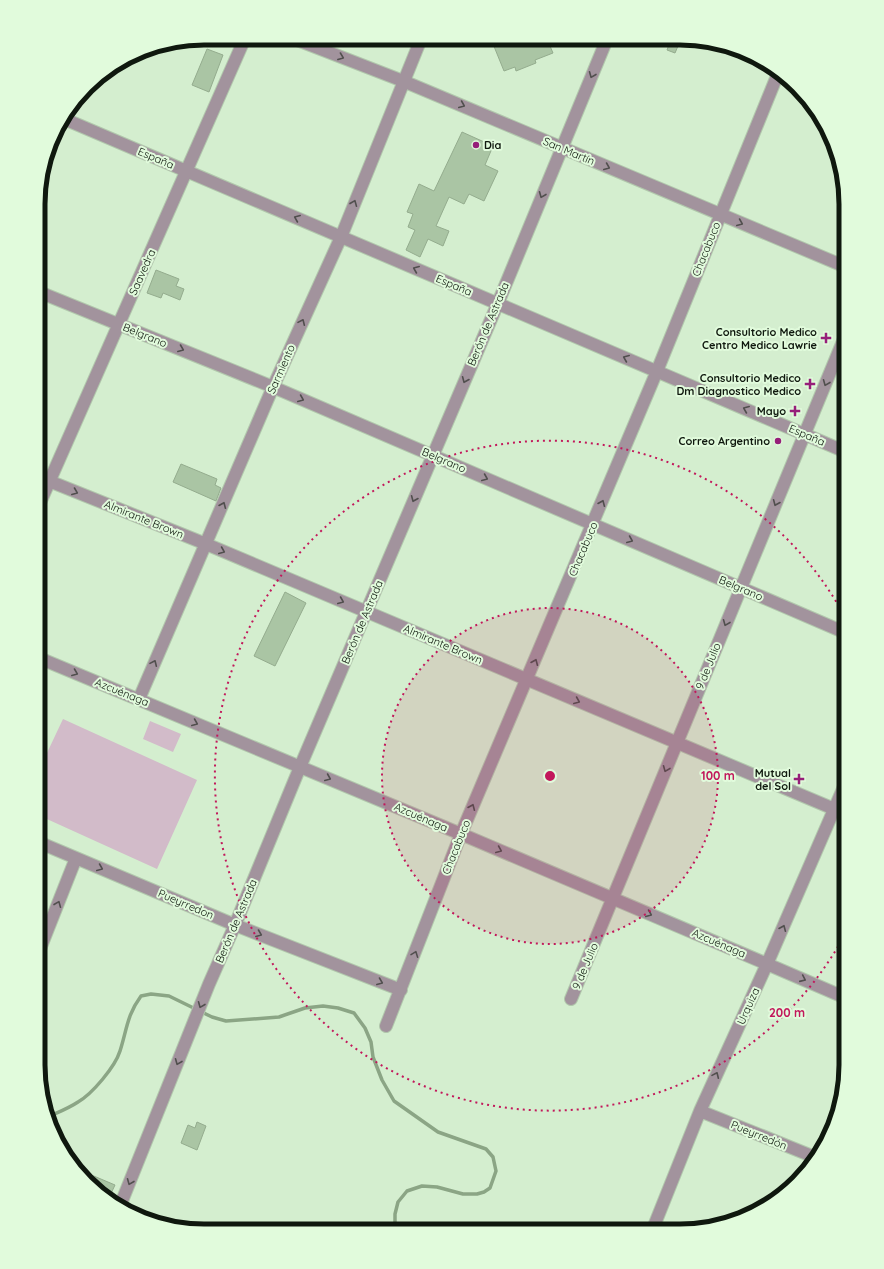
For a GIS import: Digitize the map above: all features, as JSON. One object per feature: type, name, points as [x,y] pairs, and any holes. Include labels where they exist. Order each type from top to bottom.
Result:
[{"type":"street","name":"Saavedra","points":[[45,477],[119,324],[242,45]]},
{"type":"street","name":"San Martín","points":[[310,45],[403,81],[839,264]]},
{"type":"street","name":"Sarmiento","points":[[139,699],[273,387],[341,237],[418,45]]},
{"type":"street","name":"Berón de Astrada","points":[[122,1201],[209,984],[432,455],[498,303],[604,45]]},
{"type":"street","name":"Chacabuco","points":[[386,1026],[461,834],[657,372],[776,77]]},
{"type":"street","name":"España","points":[[68,121],[839,449]]},
{"type":"street","name":"Belgrano","points":[[45,294],[273,387],[839,630]]},
{"type":"street","name":"9 de Julio","points":[[571,999],[676,742],[839,351]]},
{"type":"street","name":"Almirante Brown","points":[[45,479],[206,544],[839,811]]},
{"type":"street","name":"Azcuénaga","points":[[45,660],[613,898],[839,995]]},
{"type":"street","name":"Urquiza","points":[[655,1224],[700,1111],[767,964],[839,798]]},
{"type":"street","name":"Pueyrredon","points":[[45,845],[235,925],[401,990]]},
{"type":"street","points":[[45,936],[76,858]]},
{"type":"street","name":"Pueyrredón","points":[[700,1111],[810,1155]]},
{"type":"shaded area","points":[[63,719],[197,780],[157,869],[45,818],[45,757]]},
{"type":"shaded area","points":[[150,721],[181,734],[173,752],[143,739]]},
{"type":"building","points":[[493,45],[550,45],[553,53],[535,60],[536,63],[516,71],[515,67],[504,71]]},
{"type":"building","points":[[669,45],[678,45],[675,53],[667,50]]},
{"type":"building","points":[[207,49],[223,55],[209,92],[192,85]]},
{"type":"building","points":[[462,132],[493,146],[485,165],[498,171],[484,201],[469,194],[464,204],[449,197],[436,226],[449,231],[443,246],[428,239],[420,257],[406,250],[415,230],[408,227],[413,214],[407,212],[419,184],[434,191]]},
{"type":"building","points":[[156,270],[179,279],[176,286],[184,289],[180,300],[163,293],[161,298],[147,293]]},
{"type":"building","points":[[181,464],[217,479],[215,485],[221,488],[216,501],[173,482]]},
{"type":"building","points":[[285,592],[306,603],[275,666],[254,656]]},
{"type":"building","points":[[197,1122],[206,1126],[197,1150],[181,1143],[188,1125],[195,1128]]},
{"type":"building","points":[[88,1174],[115,1185],[111,1194],[99,1185]]},
{"type":"waterway","points":[[53,1115],[84,1098],[96,1087],[108,1072],[120,1051],[130,1016],[141,996],[151,994],[169,996],[212,1017],[226,1021],[279,1017],[305,1008],[323,1006],[338,1008],[354,1013],[365,1028],[371,1042],[373,1057],[382,1080],[394,1101],[438,1132],[486,1149],[493,1157],[496,1171],[490,1188],[477,1194],[463,1194],[437,1187],[422,1186],[407,1191],[398,1202],[395,1214],[395,1224]]},
{"type":"place","name":"Dia","points":[[476,145]]},
{"type":"place","name":"Consultorio Medico Centro Medico Lawrie","points":[[826,338]]},
{"type":"place","name":"Consultorio Medico Dm Diagnostico Medico","points":[[810,384]]},
{"type":"place","name":"Mayo","points":[[795,411]]},
{"type":"place","name":"Correo Argentino","points":[[778,441]]},
{"type":"place","name":"Mutual del Sol","points":[[799,779]]}]
